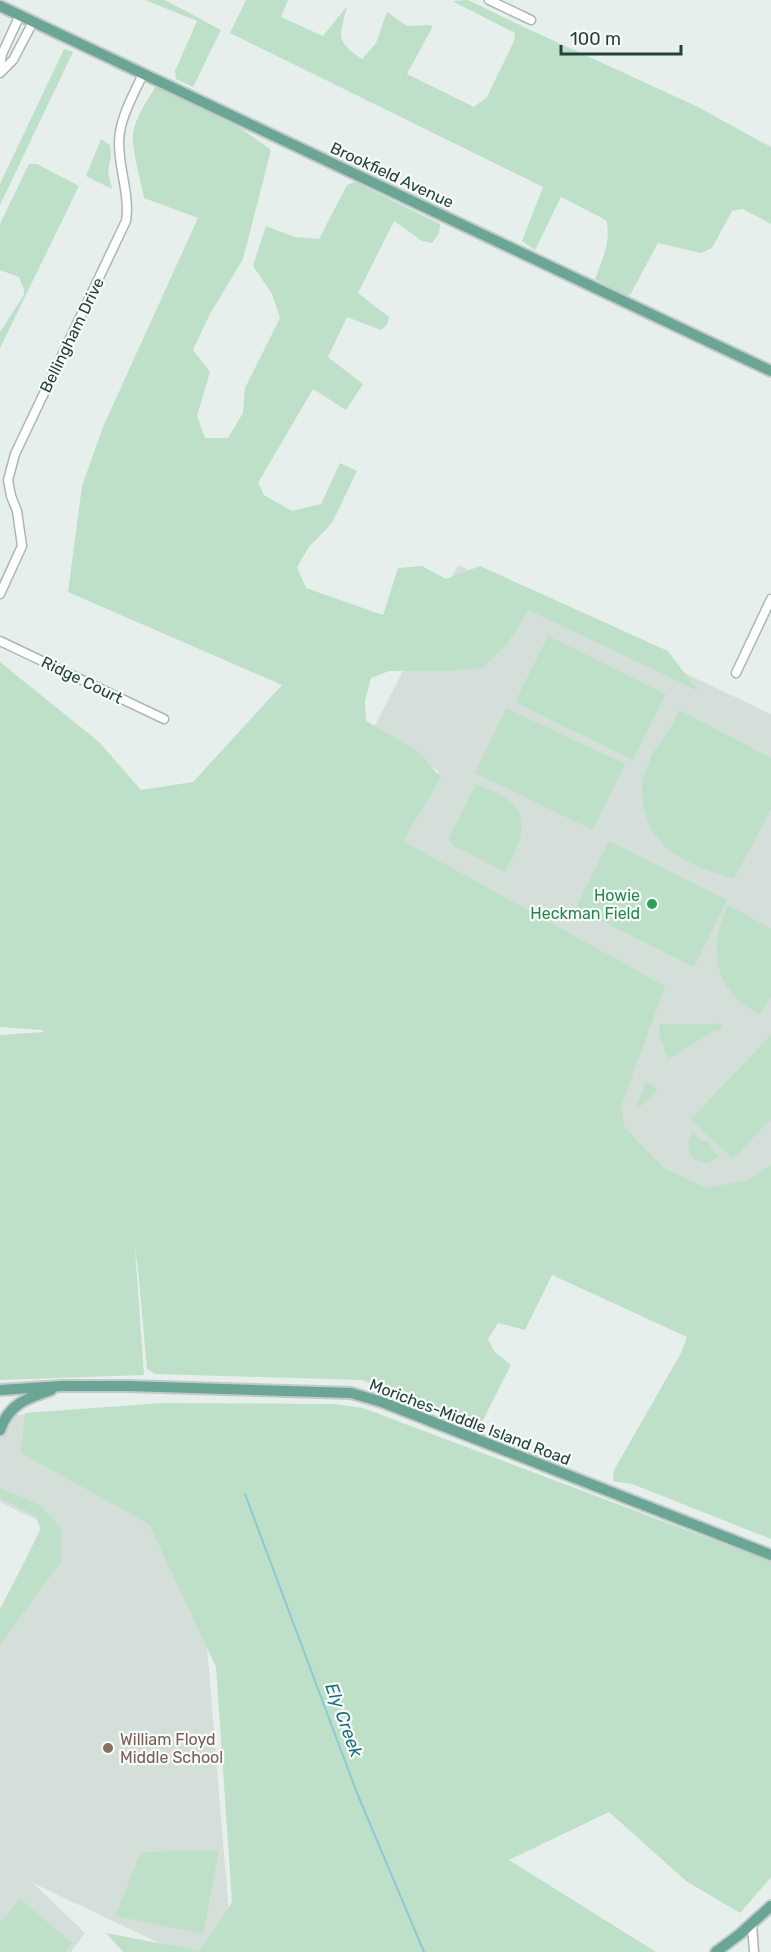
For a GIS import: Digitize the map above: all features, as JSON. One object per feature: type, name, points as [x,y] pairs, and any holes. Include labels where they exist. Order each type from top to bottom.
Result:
[{"type":"main road","name":"Brookfield Avenue","points":[[0,6],[771,371]]},
{"type":"main road","name":"Moriches-Middle Island Road","points":[[0,1390],[62,1386],[147,1386],[358,1394],[771,1555]]},
{"type":"main road","points":[[0,1430],[7,1414],[18,1403],[62,1386]]},
{"type":"main road","points":[[716,1952],[771,1906]]},
{"type":"street","points":[[489,0],[531,20]]},
{"type":"street","points":[[0,67],[4,49],[20,15]]},
{"type":"street","points":[[0,73],[16,55],[33,22]]},
{"type":"street","points":[[4,49],[16,55]]},
{"type":"street","name":"Bellingham Drive","points":[[0,594],[22,546],[17,511],[10,496],[8,480],[15,454],[126,221],[129,206],[119,142],[122,121],[143,74]]},
{"type":"street","points":[[736,673],[771,599]]},
{"type":"street","name":"Ridge Court","points":[[0,641],[164,719]]},
{"type":"street","points":[[752,1924],[754,1952]]},
{"type":"shaded area","points":[[458,565],[771,714],[771,1185],[748,1214],[593,1137],[397,851],[439,771],[371,733]]},
{"type":"shaded area","name":"William Floyd Middle School","points":[[148,1407],[203,1597],[232,1952],[178,1952],[33,1883],[85,1933],[71,1952],[0,1952],[0,1613],[43,1523],[0,1502],[0,1416]]},
{"type":"green space","points":[[145,0],[165,0],[221,30],[193,87],[176,79],[175,71],[197,21]]},
{"type":"green space","points":[[246,0],[288,0],[281,17],[323,36],[347,6],[341,37],[347,47],[362,59],[376,43],[387,12],[407,26],[433,26],[407,74],[474,107],[487,97],[514,41],[515,33],[452,1],[468,0],[696,106],[771,147],[771,224],[743,209],[732,211],[712,248],[701,253],[658,243],[630,295],[624,295],[595,279],[607,242],[606,220],[561,197],[535,250],[522,241],[543,187],[230,33]]},
{"type":"green space","points":[[64,49],[73,52],[0,205],[0,184]]},
{"type":"green space","points":[[156,86],[239,127],[271,150],[243,259],[210,314],[193,350],[210,372],[197,416],[205,438],[228,438],[243,413],[245,388],[280,318],[272,294],[253,266],[266,226],[295,237],[319,239],[347,185],[355,182],[440,224],[439,233],[432,243],[422,241],[394,221],[358,293],[389,317],[387,325],[381,330],[347,317],[328,357],[363,384],[346,410],[313,389],[258,483],[264,495],[292,511],[321,504],[340,463],[357,471],[332,523],[309,547],[297,567],[306,588],[383,615],[398,568],[422,566],[446,579],[480,566],[668,651],[698,691],[529,610],[507,644],[483,668],[449,671],[389,671],[371,678],[365,701],[366,721],[419,752],[441,778],[403,841],[665,986],[621,1107],[625,1128],[664,1168],[706,1188],[748,1180],[771,1165],[771,1539],[632,1484],[613,1481],[614,1470],[681,1353],[687,1337],[552,1275],[525,1330],[498,1323],[488,1339],[494,1351],[511,1365],[483,1420],[475,1424],[362,1380],[155,1374],[147,1369],[135,1248],[144,1375],[0,1380],[0,1035],[44,1032],[0,1027],[0,662],[99,742],[141,790],[193,782],[282,685],[68,592],[82,486],[103,427],[198,218],[144,198],[135,156],[133,133],[139,115]]},
{"type":"green space","points":[[101,139],[110,145],[111,156],[108,171],[112,189],[86,176]]},
{"type":"green space","points":[[29,164],[37,164],[79,186],[0,348],[0,332],[24,295],[24,290],[19,277],[0,270],[0,224]]},
{"type":"green space","points":[[548,636],[666,694],[633,760],[515,702]]},
{"type":"green space","points":[[506,708],[625,764],[593,830],[475,773]]},
{"type":"green space","points":[[679,710],[771,758],[771,809],[734,879],[696,866],[668,850],[651,830],[643,807],[642,782],[652,754],[673,724]]},
{"type":"green space","points":[[476,784],[507,799],[520,816],[521,834],[515,853],[505,872],[452,845],[449,838]]},
{"type":"green space","name":"Howie Heckman Field","points":[[609,841],[727,900],[694,967],[576,908]]},
{"type":"green space","points":[[728,905],[771,929],[771,998],[759,1014],[741,1003],[730,991],[719,968],[717,943]]},
{"type":"green space","points":[[717,1023],[722,1027],[719,1030],[715,1030],[668,1059],[659,1035],[660,1024]]},
{"type":"green space","points":[[771,1035],[771,1119],[733,1159],[691,1119]]},
{"type":"green space","points":[[646,1082],[658,1090],[640,1107],[637,1105]]},
{"type":"green space","points":[[693,1132],[703,1142],[706,1140],[711,1145],[709,1147],[720,1157],[706,1163],[695,1160],[688,1146]]},
{"type":"green space","points":[[162,1403],[334,1404],[363,1408],[771,1562],[771,1877],[740,1913],[686,1881],[609,1812],[509,1860],[656,1952],[123,1952],[106,1933],[200,1951],[232,1902],[216,1667],[149,1524],[21,1453],[25,1413]]},
{"type":"green space","points":[[0,1488],[40,1505],[61,1528],[61,1562],[0,1644],[0,1609],[41,1530],[36,1516],[0,1498]]},
{"type":"green space","points":[[219,1850],[203,1934],[115,1916],[141,1852]]},
{"type":"green space","points":[[20,1899],[72,1943],[65,1952],[0,1952],[0,1923]]},
{"type":"waterway","name":"Ely Creek","points":[[245,1494],[357,1793],[424,1952]]},
{"type":"place","name":"Howie Heckman Field","points":[[652,904]]},
{"type":"place","name":"William Floyd Middle School","points":[[108,1748]]}]
